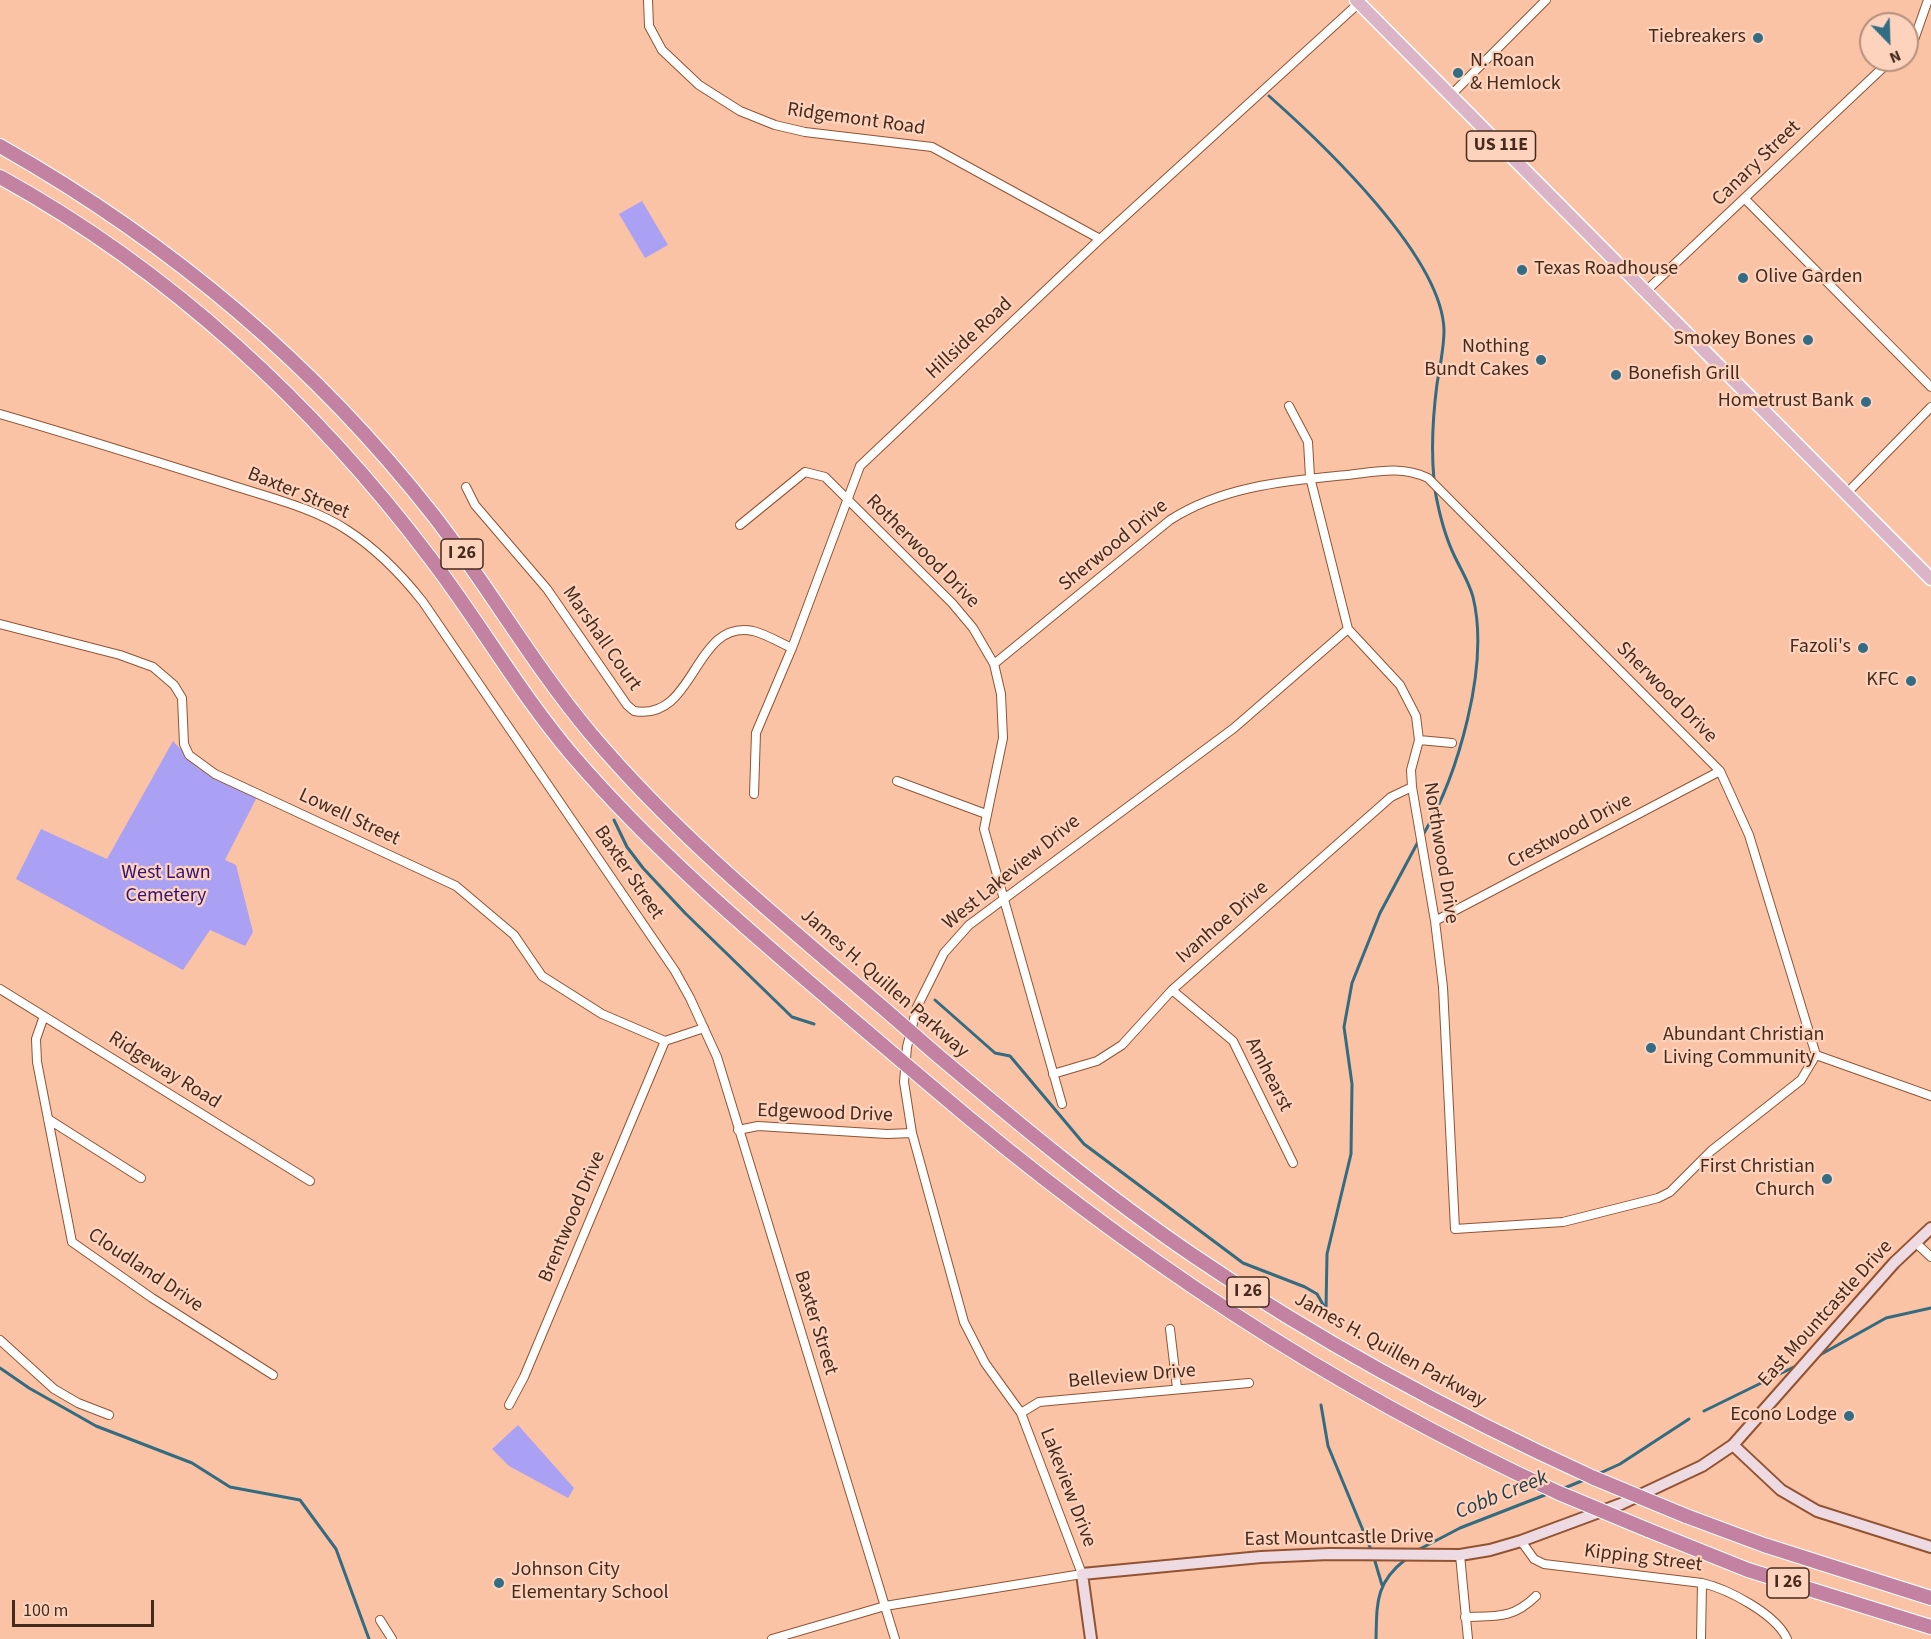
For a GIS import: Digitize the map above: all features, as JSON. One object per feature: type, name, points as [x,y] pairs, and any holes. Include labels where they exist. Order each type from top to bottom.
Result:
[{"type":"highway","name":"James H. Quillen Parkway","points":[[0,146],[87,197],[180,263],[278,347],[368,437],[435,518],[550,681],[638,788],[724,871],[1061,1159],[1127,1208],[1259,1298],[1334,1345],[1433,1400],[1594,1478],[1686,1516],[1764,1545],[1931,1598]]},
{"type":"highway","name":"I 26","points":[[0,177],[30,194],[134,263],[240,348],[303,410],[392,509],[432,561],[539,713],[605,792],[680,870],[1037,1176],[1107,1229],[1239,1319],[1385,1406],[1559,1493],[1748,1570],[1931,1627]]},
{"type":"main road","name":"US 11E","points":[[1358,2],[1931,579]]},
{"type":"street","name":"Ridgemont Road","points":[[648,0],[649,26],[663,50],[699,85],[740,111],[798,130],[932,147],[1100,238]]},
{"type":"street","points":[[1451,95],[1546,0]]},
{"type":"street","points":[[1919,26],[1928,0]]},
{"type":"street","name":"Hillside Road","points":[[754,794],[756,733],[792,648],[860,466],[1100,238],[1358,2]]},
{"type":"street","name":"Canary Street","points":[[1646,291],[1878,72]]},
{"type":"street","points":[[1745,199],[1931,387]]},
{"type":"street","points":[[1289,406],[1308,442],[1310,477],[1348,629]]},
{"type":"street","points":[[1846,494],[1931,407]]},
{"type":"street","name":"Baxter Street","points":[[0,414],[289,504],[346,529],[380,554],[404,578],[448,638],[675,971],[717,1057],[895,1639]]},
{"type":"street","points":[[1917,423],[1931,418]]},
{"type":"street","name":"Sherwood Drive","points":[[994,664],[1162,526],[1190,507],[1246,488],[1310,477],[1396,470],[1414,471],[1428,478],[1720,771],[1749,835],[1816,1055]]},
{"type":"street","name":"Rotherwood Drive","points":[[740,525],[805,472],[825,477],[952,603],[973,628],[994,664],[1000,694],[1003,738],[984,829],[1062,1104]]},
{"type":"street","name":"Marshall Court","points":[[466,487],[474,506],[547,589],[623,700],[634,711],[641,712],[668,704],[688,683],[704,654],[724,637],[738,632],[752,631],[792,648]]},
{"type":"street","name":"Lowell Street","points":[[0,624],[120,655],[153,667],[174,685],[182,698],[184,744],[189,755],[201,765],[215,774],[456,886],[514,935],[542,976],[602,1014],[665,1041]]},
{"type":"street","name":"Northwood Drive","points":[[1348,629],[1386,668],[1410,701],[1416,716],[1419,740],[1411,770],[1412,787],[1435,921],[1443,987],[1455,1229],[1563,1222],[1658,1198],[1670,1192],[1711,1151],[1801,1080],[1816,1055]]},
{"type":"street","name":"West Lakeview Drive","points":[[1021,1413],[985,1363],[964,1322],[912,1133],[904,1082],[907,1047],[917,1007],[929,979],[955,939],[1004,897],[1234,729],[1348,629]]},
{"type":"street","points":[[1419,740],[1452,743]]},
{"type":"street","name":"Crestwood Drive","points":[[1435,921],[1720,771]]},
{"type":"street","points":[[897,781],[986,814]]},
{"type":"street","name":"Ivanhoe Drive","points":[[1053,1074],[1110,1054],[1172,990],[1391,797],[1412,787]]},
{"type":"street","name":"Ridgeway Road","points":[[0,989],[310,1181]]},
{"type":"street","name":"Amhearst","points":[[1172,990],[1233,1041],[1293,1163]]},
{"type":"street","name":"Cloudland Drive","points":[[44,1016],[36,1039],[36,1062],[72,1242],[152,1298],[273,1375]]},
{"type":"street","points":[[665,1041],[704,1028]]},
{"type":"street","name":"Brentwood Drive","points":[[509,1405],[524,1377],[665,1041]]},
{"type":"street","points":[[1816,1055],[1931,1096]]},
{"type":"street","points":[[48,1119],[141,1178]]},
{"type":"street","name":"Edgewood Drive","points":[[738,1130],[758,1126],[887,1134],[912,1133]]},
{"type":"street","name":"East Mountcastle Drive","points":[[772,1639],[885,1606],[1082,1574],[1261,1557],[1329,1554],[1460,1555],[1490,1550],[1521,1541],[1675,1480],[1733,1445],[1915,1242],[1931,1228]]},
{"type":"street","points":[[1915,1242],[1931,1257]]},
{"type":"street","points":[[1170,1329],[1177,1388]]},
{"type":"street","points":[[0,1340],[54,1389],[78,1403],[109,1414]]},
{"type":"street","name":"Belleview Drive","points":[[1021,1413],[1039,1402],[1249,1383]]},
{"type":"street","name":"Lakeview Drive","points":[[1021,1413],[1082,1574]]},
{"type":"street","points":[[1733,1445],[1781,1490],[1817,1511],[1931,1547]]},
{"type":"street","name":"Kipping Street","points":[[1521,1541],[1534,1559],[1544,1564],[1720,1587],[1773,1620],[1787,1639]]},
{"type":"street","points":[[1460,1555],[1468,1639]]},
{"type":"street","points":[[1082,1574],[1091,1639]]},
{"type":"street","points":[[1701,1639],[1702,1583]]},
{"type":"street","points":[[1465,1617],[1498,1616],[1520,1611],[1536,1596]]},
{"type":"street","points":[[380,1620],[392,1639]]},
{"type":"green space","points":[[642,201],[668,245],[645,258],[619,214]]},
{"type":"green space","name":"West Lawn Cemetery","points":[[173,741],[199,769],[257,797],[225,860],[236,865],[253,932],[245,946],[210,930],[183,970],[16,879],[41,829],[107,859]]},
{"type":"green space","points":[[518,1425],[574,1488],[568,1498],[509,1466],[492,1449]]},
{"type":"waterway","points":[[1269,96],[1318,142],[1376,203],[1402,236],[1423,269],[1438,301],[1444,330],[1434,420],[1434,480]]},
{"type":"waterway","points":[[1423,835],[1436,810],[1459,752],[1474,687],[1477,655],[1477,625],[1473,597],[1447,539],[1435,490]]},
{"type":"waterway","points":[[614,820],[627,847],[643,868],[685,913],[792,1017],[814,1024]]},
{"type":"waterway","points":[[1326,1309],[1327,1254],[1351,1154],[1352,1084],[1344,1027],[1352,983],[1380,913],[1419,840]]},
{"type":"waterway","points":[[935,1000],[995,1053],[1010,1056],[1084,1144],[1243,1263],[1305,1287],[1317,1294],[1325,1308]]},
{"type":"waterway","name":"Cobb Creek","points":[[1818,1356],[1886,1318],[1931,1308]]},
{"type":"waterway","name":"Cobb Creek","points":[[1704,1411],[1798,1365]]},
{"type":"waterway","points":[[0,1368],[29,1388],[96,1426],[192,1463],[230,1487],[300,1500],[336,1549],[369,1639]]},
{"type":"waterway","points":[[1321,1405],[1328,1446],[1372,1552]]},
{"type":"waterway","name":"Cobb Creek","points":[[1598,1474],[1620,1464],[1689,1419]]},
{"type":"waterway","name":"Cobb Creek","points":[[1562,1489],[1584,1480]]},
{"type":"waterway","name":"Cobb Creek","points":[[1416,1551],[1460,1528],[1550,1493]]},
{"type":"waterway","points":[[1374,1558],[1382,1585]]},
{"type":"waterway","name":"Cobb Creek","points":[[1376,1639],[1378,1604],[1383,1585],[1406,1559]]},
{"type":"place","name":"Tiebreakers","points":[[1758,38]]},
{"type":"place","name":"N. Roan & Hemlock","points":[[1458,73]]},
{"type":"place","name":"Texas Roadhouse","points":[[1522,270]]},
{"type":"place","name":"Olive Garden","points":[[1743,278]]},
{"type":"place","name":"Smokey Bones","points":[[1808,340]]},
{"type":"place","name":"Nothing Bundt Cakes","points":[[1541,360]]},
{"type":"place","name":"Bonefish Grill","points":[[1616,375]]},
{"type":"place","name":"Hometrust Bank","points":[[1866,402]]},
{"type":"place","name":"Fazoli's","points":[[1863,648]]},
{"type":"place","name":"KFC","points":[[1911,681]]},
{"type":"place","name":"Abundant Christian Living Community","points":[[1651,1048]]},
{"type":"place","name":"First Christian Church","points":[[1827,1179]]},
{"type":"place","name":"Econo Lodge","points":[[1849,1416]]},
{"type":"place","name":"Johnson City Elementary School","points":[[499,1583]]}]
